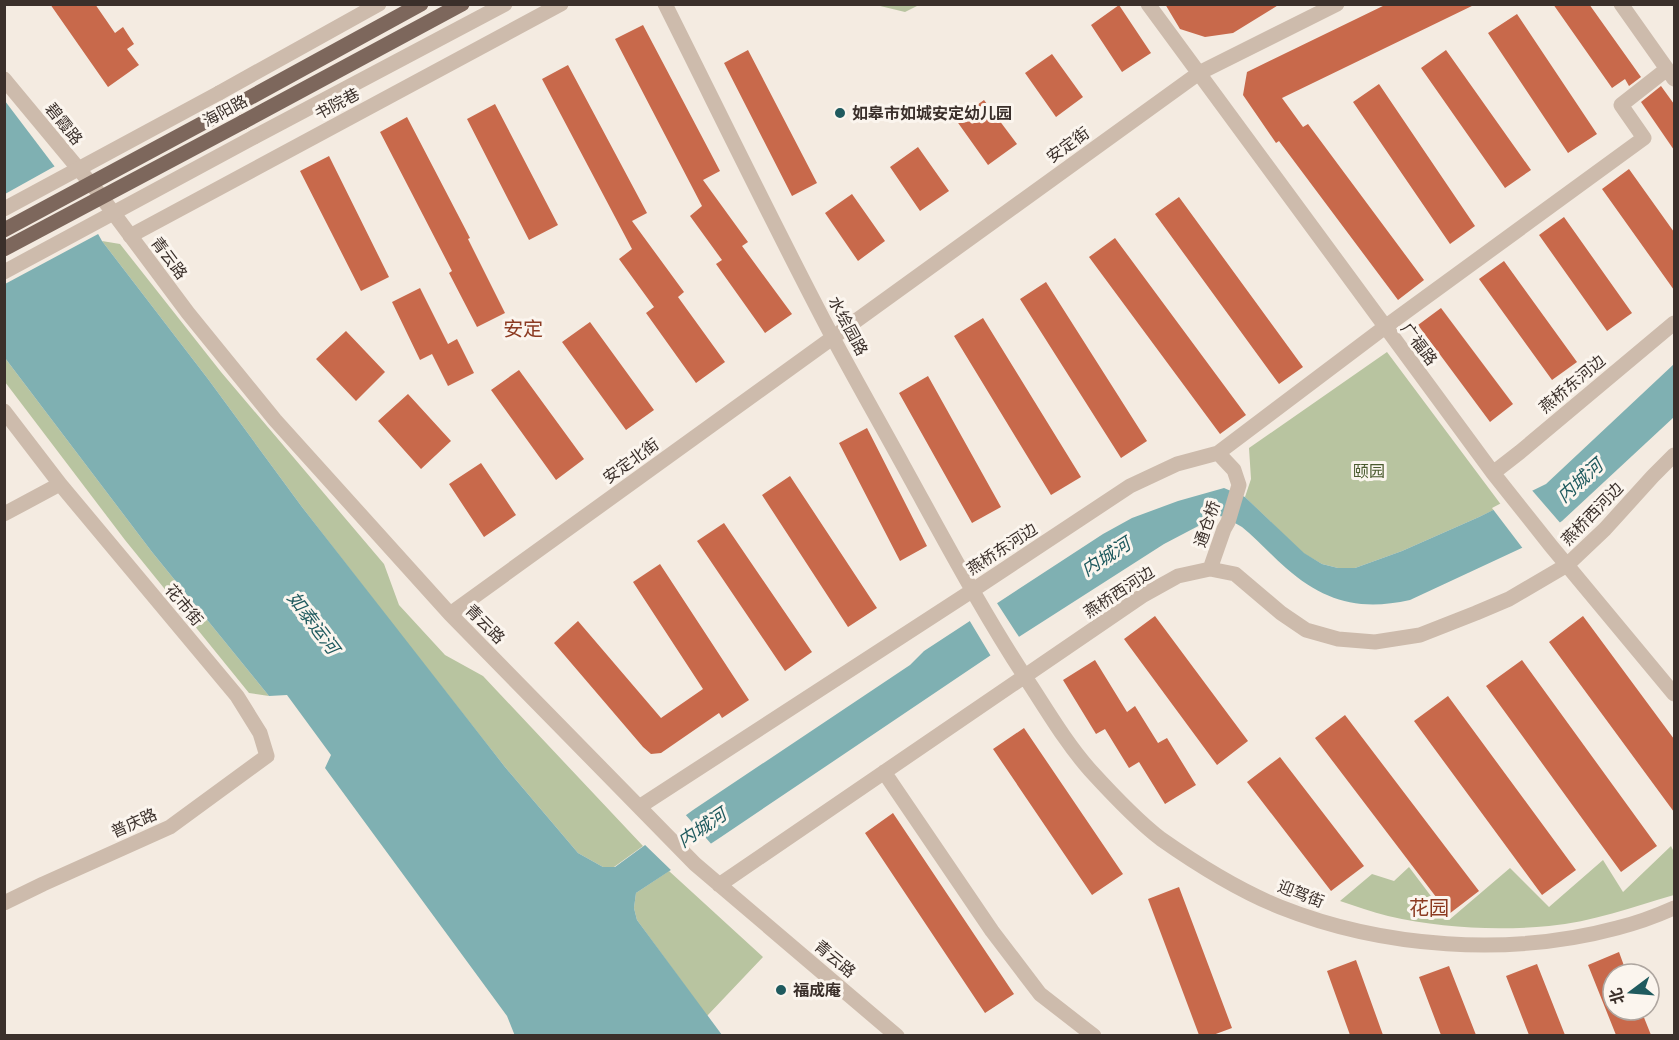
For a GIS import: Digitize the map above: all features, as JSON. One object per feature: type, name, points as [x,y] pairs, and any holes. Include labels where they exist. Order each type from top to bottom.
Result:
[{"type":"main road","name":"海阳路","points":[[4,230],[421,4]]},
{"type":"main road","name":"海阳路","points":[[4,249],[462,4]]},
{"type":"street","points":[[4,210],[379,4]]},
{"type":"street","points":[[4,272],[505,4]]},
{"type":"street","name":"书院巷","points":[[130,236],[561,4]]},
{"type":"street","name":"水绘园路","points":[[665,4],[833,337],[980,605],[1012,657]]},
{"type":"street","name":"广福路","points":[[1148,4],[1492,473],[1674,694]]},
{"type":"street","name":"安定街","points":[[833,337],[1199,73],[1337,4]]},
{"type":"street","points":[[1621,4],[1671,74]]},
{"type":"street","name":"燕桥东河边","points":[[639,807],[1130,486],[1177,464],[1218,453],[1385,327],[1644,138],[1621,105],[1671,74]]},
{"type":"street","name":"碧霞路","points":[[4,79],[97,191]]},
{"type":"street","name":"青云路","points":[[97,191],[188,313],[275,420],[450,614],[695,864],[897,1035]]},
{"type":"street","name":"燕桥东河边","points":[[1492,473],[1674,322]]},
{"type":"street","name":"安定北街","points":[[450,614],[833,337]]},
{"type":"street","name":"花市街","points":[[4,411],[60,484],[237,696],[260,733],[267,756]]},
{"type":"street","name":"通仓桥","points":[[1210,569],[1239,485],[1234,470],[1218,453]]},
{"type":"street","name":"燕桥西河边","points":[[719,885],[1142,596],[1178,576],[1210,569],[1235,574],[1281,613],[1306,630],[1338,639],[1375,642],[1419,635],[1509,599],[1567,565],[1605,529],[1674,456]]},
{"type":"street","points":[[4,514],[60,484]]},
{"type":"street","name":"迎驾街","points":[[1012,657],[1062,734],[1089,768],[1158,836],[1192,860],[1233,884],[1289,910],[1329,924],[1382,936],[1479,945],[1566,939],[1616,929],[1674,909]]},
{"type":"street","name":"普庆路","points":[[4,903],[170,827],[267,756]]},
{"type":"street","points":[[884,772],[992,931],[1040,993],[1094,1035]]},
{"type":"green space","points":[[919,4],[905,12],[876,5]]},
{"type":"green space","points":[[102,241],[120,244],[221,372],[384,564],[399,605],[445,655],[483,676],[643,846],[614,867],[603,867],[578,853],[505,767],[401,635]]},
{"type":"green space","name":"颐园","points":[[1387,352],[1502,506],[1402,551],[1355,568],[1338,568],[1322,564],[1303,553],[1245,497],[1251,479],[1249,448]]},
{"type":"green space","points":[[5,358],[152,552],[269,696],[249,693],[125,540],[5,382]]},
{"type":"green space","points":[[1671,846],[1674,852],[1674,895],[1565,924],[1509,928],[1448,926],[1388,916],[1340,901],[1372,874],[1394,881],[1409,867],[1449,920],[1510,868],[1549,907],[1603,860],[1623,892]]},
{"type":"green space","points":[[669,871],[763,957],[707,1016],[637,920],[634,908],[636,893]]},
{"type":"water","points":[[5,101],[77,196],[102,241],[302,507],[505,767],[578,853],[603,867],[615,867],[693,810],[910,665],[924,651],[1103,534],[1132,518],[1178,501],[1224,488],[1245,497],[1304,553],[1322,564],[1338,568],[1355,568],[1402,551],[1546,484],[1674,364],[1674,417],[1562,521],[1528,545],[1410,600],[1359,604],[1329,596],[1300,580],[1242,527],[1221,516],[1164,544],[997,651],[636,893],[634,908],[637,920],[722,1035],[515,1036],[507,1016],[325,768],[331,755],[287,695],[269,696],[152,552],[5,358]]},
{"type":"pier","points":[[57,165],[79,194],[100,233],[5,284],[5,194]]},
{"type":"pier","points":[[1530,488],[1562,525],[1524,550],[1492,508]]},
{"type":"pier","points":[[995,600],[1021,640],[992,658],[968,618]]},
{"type":"pier","points":[[684,813],[713,846],[673,872],[643,843]]},
{"type":"building","points":[[50,4],[95,4],[115,33],[123,27],[134,44],[127,49],[139,65],[108,87]]},
{"type":"building","points":[[1165,4],[1280,4],[1233,33],[1205,37],[1180,29]]},
{"type":"building","points":[[1387,4],[1476,4],[1282,98],[1303,127],[1308,124],[1424,280],[1398,300],[1279,141],[1276,143],[1243,95],[1247,72]]},
{"type":"building","points":[[1553,4],[1589,4],[1641,77],[1629,86],[1625,79],[1612,88]]},
{"type":"building","points":[[1119,5],[1151,53],[1122,72],[1091,25]]},
{"type":"building","points":[[1517,14],[1597,134],[1568,153],[1488,33]]},
{"type":"building","points":[[643,25],[720,171],[703,180],[748,242],[742,246],[792,314],[765,333],[716,264],[722,260],[690,216],[702,206],[615,39]]},
{"type":"building","points":[[748,50],[817,183],[792,196],[724,63]]},
{"type":"building","points":[[1446,50],[1531,170],[1505,188],[1421,68]]},
{"type":"building","points":[[1052,54],[1083,97],[1056,117],[1025,73]]},
{"type":"building","points":[[568,65],[647,213],[632,221],[684,292],[678,297],[725,362],[696,383],[646,313],[654,307],[619,259],[632,249],[542,79]]},
{"type":"building","points":[[1379,84],[1475,226],[1450,244],[1353,102]]},
{"type":"building","points":[[1661,86],[1674,104],[1674,150],[1641,102]]},
{"type":"building","points":[[984,100],[1017,144],[988,165],[956,120]]},
{"type":"building","points":[[495,104],[558,225],[529,240],[467,119]]},
{"type":"building","points":[[407,117],[470,238],[468,239],[505,313],[477,327],[449,273],[452,271],[380,132]]},
{"type":"building","points":[[918,147],[949,191],[920,211],[890,167]]},
{"type":"building","points":[[329,156],[389,277],[361,291],[300,171]]},
{"type":"building","points":[[1629,169],[1674,232],[1674,290],[1602,189]]},
{"type":"building","points":[[852,194],[885,241],[858,261],[825,213]]},
{"type":"building","points":[[1179,197],[1303,367],[1279,384],[1155,214]]},
{"type":"building","points":[[1564,217],[1632,313],[1607,331],[1539,235]]},
{"type":"building","points":[[1115,238],[1246,415],[1220,434],[1089,257]]},
{"type":"building","points":[[1504,261],[1577,362],[1552,380],[1479,279]]},
{"type":"building","points":[[1046,282],[1147,441],[1121,458],[1020,299]]},
{"type":"building","points":[[420,288],[448,344],[457,339],[474,373],[448,386],[432,354],[420,360],[392,302]]},
{"type":"building","points":[[1441,308],[1513,404],[1490,422],[1418,325]]},
{"type":"building","points":[[983,318],[1081,477],[1051,495],[954,336]]},
{"type":"building","points":[[590,322],[654,410],[626,430],[562,342]]},
{"type":"building","points":[[346,331],[385,372],[356,401],[316,359]]},
{"type":"building","points":[[519,370],[584,459],[556,480],[491,390]]},
{"type":"building","points":[[928,376],[1001,507],[972,523],[899,393]]},
{"type":"building","points":[[408,394],[451,441],[421,469],[378,421]]},
{"type":"building","points":[[867,428],[927,546],[900,561],[839,443]]},
{"type":"building","points":[[481,463],[516,515],[484,537],[449,484]]},
{"type":"building","points":[[790,476],[877,608],[848,627],[762,495]]},
{"type":"building","points":[[724,523],[812,652],[785,671],[697,541]]},
{"type":"building","points":[[660,564],[749,700],[722,718],[719,713],[661,753],[651,754],[554,643],[578,621],[661,718],[703,689],[633,582]]},
{"type":"building","points":[[1155,616],[1248,741],[1217,765],[1124,639]]},
{"type":"building","points":[[1583,616],[1674,739],[1674,812],[1549,642]]},
{"type":"building","points":[[1095,660],[1127,712],[1135,706],[1158,743],[1167,738],[1196,785],[1165,804],[1139,762],[1129,768],[1105,729],[1096,734],[1063,680]]},
{"type":"building","points":[[1522,660],[1657,846],[1621,872],[1486,686]]},
{"type":"building","points":[[1448,696],[1576,870],[1542,895],[1414,721]]},
{"type":"building","points":[[1345,715],[1479,891],[1449,914],[1315,738]]},
{"type":"building","points":[[1024,728],[1123,874],[1092,895],[993,749]]},
{"type":"building","points":[[1280,757],[1364,866],[1331,891],[1247,782]]},
{"type":"building","points":[[893,813],[1014,994],[985,1013],[865,833]]},
{"type":"building","points":[[1179,887],[1232,1028],[1213,1035],[1199,1035],[1148,899]]},
{"type":"building","points":[[1619,952],[1623,962],[1601,962],[1601,998],[1588,965]]},
{"type":"building","points":[[1356,960],[1383,1035],[1350,1035],[1327,971]]},
{"type":"building","points":[[1537,964],[1565,1035],[1529,1035],[1506,976]]},
{"type":"building","points":[[1449,966],[1476,1035],[1441,1035],[1419,977]]},
{"type":"building","points":[[1611,1022],[1646,1022],[1651,1035],[1616,1035]]},
{"type":"place","name":"如皋市如城安定幼儿园","points":[[840,113]]},
{"type":"place","name":"福成庵","points":[[781,990]]},
{"type":"district","name":"安定","points":[[523,329]]},
{"type":"district","name":"花园","points":[[1429,908]]},
{"type":"water label","name":"内城河","points":[[1580,481]]},
{"type":"water label","name":"内城河","points":[[1106,557]]},
{"type":"water label","name":"如泰运河","points":[[313,623]]},
{"type":"water label","name":"内城河","points":[[702,828]]}]
